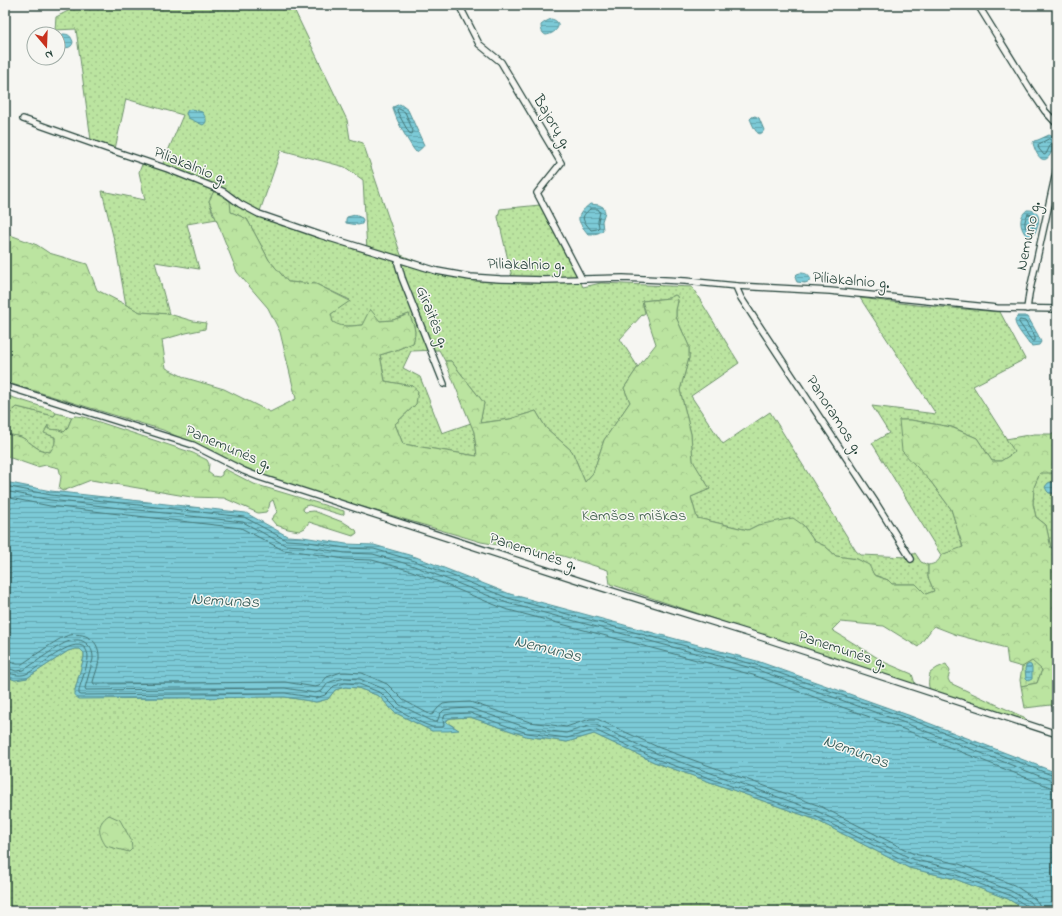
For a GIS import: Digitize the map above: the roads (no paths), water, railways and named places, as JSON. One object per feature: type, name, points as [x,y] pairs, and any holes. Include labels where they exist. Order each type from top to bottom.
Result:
[{"type":"street","name":"Bajorų g.","points":[[459,5],[480,44],[501,62],[561,163],[538,193],[582,279]]},
{"type":"street","points":[[978,5],[1030,89],[1057,124]]},
{"type":"street","name":"Piliakalnio g.","points":[[23,119],[168,169],[214,187],[224,192],[240,204],[259,214],[437,271],[470,277],[521,280],[638,278],[737,286],[830,291],[990,307],[1057,309]]},
{"type":"street","name":"Nemuno g.","points":[[1027,309],[1057,168]]},
{"type":"street","name":"Giraitės g.","points":[[400,260],[398,263],[402,278],[444,384]]},
{"type":"street","name":"Panoramos g.","points":[[737,286],[737,290],[741,298],[874,500],[910,559]]},
{"type":"street","name":"Panemunės g.","points":[[5,386],[193,445],[244,472],[259,477],[596,586],[764,638],[1057,734]]},
{"type":"water","points":[[551,19],[558,23],[558,28],[546,35],[542,30],[541,25]]},
{"type":"water","points":[[66,35],[70,36],[73,42],[70,47],[66,48]]},
{"type":"water","points":[[400,104],[408,110],[424,145],[416,152],[403,131],[394,111],[393,107]]},
{"type":"water","points":[[191,109],[202,112],[206,119],[205,124],[203,125],[188,118],[186,113]]},
{"type":"water","points":[[755,116],[759,118],[764,130],[760,134],[756,131],[750,119]]},
{"type":"water","points":[[1049,135],[1054,138],[1055,145],[1048,158],[1042,159],[1037,154],[1033,143],[1034,141]]},
{"type":"water","points":[[590,204],[603,207],[605,212],[602,221],[603,230],[596,234],[588,234],[581,225],[579,219],[581,212]]},
{"type":"water","points":[[1027,210],[1034,211],[1038,215],[1039,220],[1036,231],[1031,236],[1026,235],[1021,226],[1022,216]]},
{"type":"water","points":[[355,215],[362,218],[362,224],[358,225],[346,223],[347,217]]},
{"type":"water","points":[[800,273],[807,275],[810,278],[810,281],[805,283],[797,282],[795,276]]},
{"type":"water","points":[[1018,316],[1028,317],[1041,342],[1039,345],[1032,346],[1029,344],[1021,333],[1015,324],[1015,319]]},
{"type":"water","name":"Nemunas","points":[[5,482],[51,491],[246,513],[287,536],[346,544],[374,545],[416,557],[510,594],[757,661],[908,715],[1057,773],[1057,911],[1028,911],[1008,899],[955,879],[909,868],[814,819],[654,762],[594,734],[567,742],[526,736],[470,717],[448,719],[446,722],[459,730],[432,731],[394,712],[379,696],[358,688],[345,687],[335,690],[328,699],[316,702],[285,697],[79,699],[75,696],[75,690],[84,657],[84,653],[80,649],[68,651],[27,678],[15,680],[5,676]]},
{"type":"water","points":[[1057,482],[1057,494],[1049,493],[1045,487],[1048,483]]},
{"type":"water","points":[[1029,664],[1032,668],[1032,679],[1028,681],[1026,679],[1025,669]]},
{"type":"park label","name":"Kamšos miškas","points":[[634,516]]}]
